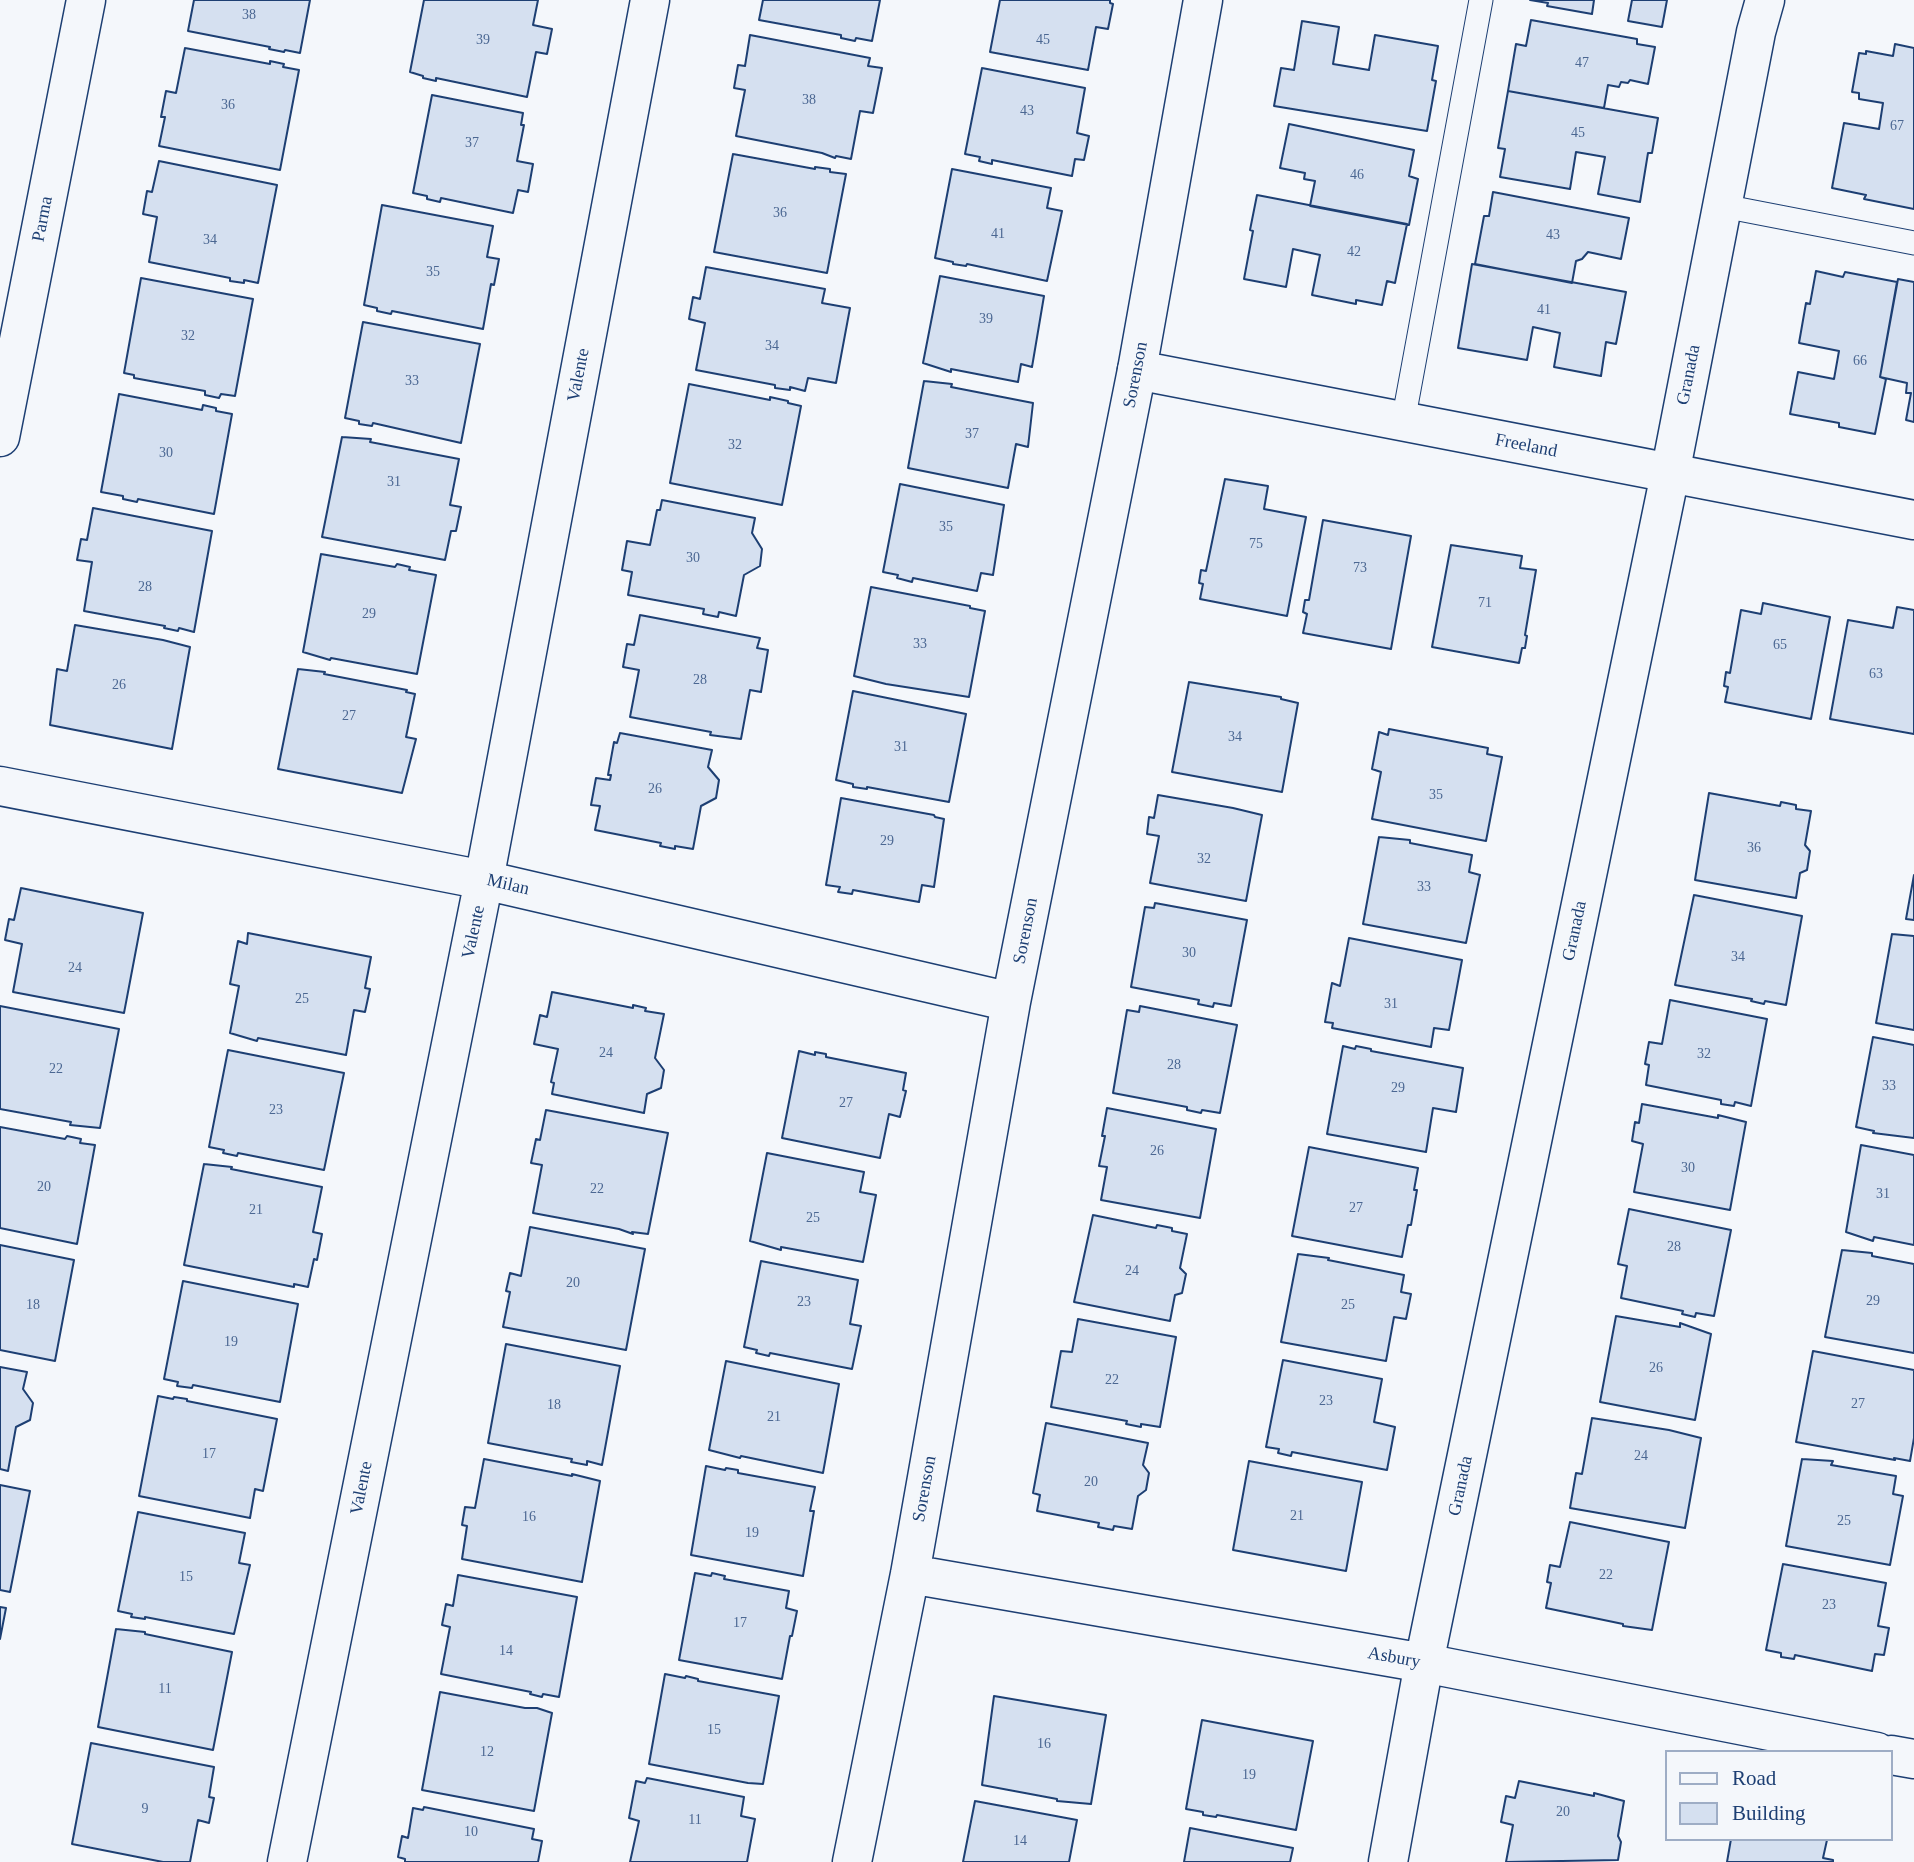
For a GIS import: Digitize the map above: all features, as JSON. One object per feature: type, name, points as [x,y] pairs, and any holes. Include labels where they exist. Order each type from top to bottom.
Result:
[{"type":"street","name":"Parma","points":[[0,437],[86,0]]},
{"type":"street","name":"Valente","points":[[287,1862],[484,880],[650,0]]},
{"type":"street","name":"Sorenson","points":[[852,1862],[910,1574],[1011,1002],[1137,370],[1203,0]]},
{"type":"street","name":"Granada","points":[[1388,1862],[1424,1663],[1670,474],[1756,32],[1765,0]]},
{"type":"street","name":"Freeland","points":[[1137,370],[1914,520]]},
{"type":"street","name":"Milan","points":[[0,786],[484,880],[1011,1002]]},
{"type":"street","name":"Asbury","points":[[910,1574],[1424,1663],[1867,1750]]},
{"type":"street","points":[[1893,1755],[1914,1759]]},
{"type":"lane","points":[[1403,422],[1481,0]]},
{"type":"lane","points":[[1723,206],[1914,243]]},
{"type":"building","points":[[194,0],[310,0],[300,53],[284,52],[188,31]]},
{"type":"building","points":[[424,0],[538,0],[533,25],[552,29],[547,54],[536,52],[527,97],[436,78],[436,81],[410,72]]},
{"type":"building","points":[[763,0],[880,0],[872,41],[856,38],[855,41],[841,38],[841,35],[759,20]]},
{"type":"building","points":[[1000,0],[1110,0],[1113,4],[1108,29],[1096,27],[1088,70],[990,52]]},
{"type":"building","points":[[1530,0],[1594,0],[1592,14],[1547,6],[1548,3]]},
{"type":"building","points":[[1632,0],[1667,0],[1662,27],[1628,21]]},
{"type":"building","points":[[1531,20],[1637,39],[1637,44],[1655,47],[1648,84],[1630,80],[1628,83],[1621,82],[1619,87],[1608,85],[1604,108],[1508,91],[1516,44],[1526,46]]},
{"type":"building","points":[[1302,21],[1339,27],[1333,64],[1369,70],[1375,35],[1438,46],[1432,80],[1436,81],[1427,131],[1274,106],[1281,68],[1294,70]]},
{"type":"building","points":[[750,35],[870,58],[868,66],[882,68],[873,113],[860,111],[851,159],[835,158],[736,136],[745,90],[734,88],[738,65],[745,66]]},
{"type":"building","points":[[1895,44],[1914,48],[1914,209],[1864,199],[1866,195],[1832,188],[1844,123],[1879,129],[1883,103],[1859,99],[1859,93],[1852,92],[1859,53],[1866,54],[1866,51],[1893,56]]},
{"type":"building","points":[[185,48],[270,64],[270,61],[299,70],[280,170],[159,146],[165,117],[161,117],[166,91],[176,93]]},
{"type":"building","points":[[982,68],[1085,88],[1077,133],[1089,136],[1084,160],[1075,159],[1072,176],[992,160],[992,164],[979,161],[980,157],[965,154]]},
{"type":"building","points":[[1508,91],[1658,118],[1652,153],[1648,153],[1640,202],[1598,194],[1605,157],[1576,152],[1570,189],[1500,177],[1505,149],[1498,148]]},
{"type":"building","points":[[432,95],[523,113],[521,125],[524,125],[517,161],[533,164],[528,192],[518,190],[513,213],[441,198],[440,202],[413,193]]},
{"type":"building","points":[[1289,124],[1414,150],[1409,176],[1418,179],[1409,225],[1310,206],[1315,181],[1304,179],[1305,173],[1280,168]]},
{"type":"building","points":[[733,154],[815,169],[830,169],[830,172],[846,174],[827,273],[714,252]]},
{"type":"building","points":[[159,161],[277,185],[258,283],[230,281],[230,278],[149,262],[157,217],[143,214],[147,191],[152,192]]},
{"type":"building","points":[[952,169],[1051,188],[1047,208],[1062,211],[1047,281],[967,264],[953,264],[935,258]]},
{"type":"building","points":[[1493,192],[1629,218],[1621,259],[1588,252],[1576,261],[1572,283],[1475,264],[1484,216],[1489,216]]},
{"type":"building","points":[[1257,195],[1407,224],[1395,283],[1387,281],[1382,305],[1356,300],[1356,304],[1312,295],[1320,255],[1293,249],[1286,287],[1244,279]]},
{"type":"building","points":[[382,205],[493,226],[487,257],[499,259],[494,285],[491,284],[483,329],[392,311],[391,314],[364,305]]},
{"type":"building","points":[[1472,264],[1626,292],[1616,344],[1606,342],[1601,376],[1554,367],[1560,333],[1533,327],[1527,360],[1458,348]]},
{"type":"building","points":[[706,267],[825,289],[822,303],[850,308],[836,383],[808,378],[805,391],[790,387],[790,390],[696,370],[705,323],[689,319],[693,297],[700,299]]},
{"type":"building","points":[[1816,271],[1843,277],[1845,272],[1897,282],[1880,377],[1886,379],[1875,434],[1839,427],[1839,423],[1790,414],[1798,372],[1834,379],[1839,351],[1799,343],[1806,303],[1810,304]]},
{"type":"building","points":[[940,276],[1044,296],[1032,367],[1021,364],[1018,382],[951,369],[951,372],[923,363]]},
{"type":"building","points":[[141,278],[253,299],[235,396],[221,394],[219,398],[205,395],[205,391],[134,378],[134,375],[124,373]]},
{"type":"building","points":[[1898,279],[1914,282],[1914,422],[1906,420],[1911,393],[1906,393],[1907,383],[1880,377]]},
{"type":"building","points":[[363,322],[480,344],[461,443],[373,423],[372,426],[359,424],[359,421],[345,418]]},
{"type":"building","points":[[924,381],[952,384],[951,387],[1033,403],[1028,447],[1016,444],[1008,488],[908,468]]},
{"type":"building","points":[[689,384],[770,400],[770,397],[801,406],[782,505],[670,483]]},
{"type":"building","points":[[119,394],[202,410],[203,405],[232,414],[214,514],[138,499],[137,502],[101,492]]},
{"type":"building","points":[[342,437],[371,439],[370,442],[459,459],[450,505],[461,507],[456,531],[451,531],[445,560],[322,537]]},
{"type":"building","points":[[1225,479],[1268,486],[1264,509],[1306,517],[1287,616],[1200,599],[1203,584],[1199,583],[1201,570],[1206,571]]},
{"type":"building","points":[[900,484],[1004,505],[993,575],[981,573],[977,591],[913,578],[912,582],[883,572]]},
{"type":"building","points":[[662,500],[755,518],[752,533],[762,549],[760,566],[744,575],[736,616],[719,612],[718,617],[703,614],[704,609],[628,595],[632,572],[622,570],[627,541],[650,545],[657,510],[660,510]]},
{"type":"building","points":[[93,508],[212,531],[194,632],[84,611],[92,562],[77,560],[81,539],[87,540]]},
{"type":"building","points":[[1323,520],[1411,536],[1391,649],[1303,633],[1307,614],[1303,612],[1305,600],[1309,600]]},
{"type":"building","points":[[1451,545],[1522,556],[1520,568],[1536,570],[1525,648],[1522,648],[1519,663],[1432,647]]},
{"type":"building","points":[[321,554],[395,567],[397,564],[410,567],[409,570],[436,575],[417,674],[331,658],[330,660],[303,652]]},
{"type":"building","points":[[871,587],[985,611],[969,697],[886,684],[854,676]]},
{"type":"building","points":[[1763,603],[1830,617],[1811,719],[1725,702],[1728,687],[1724,686],[1726,672],[1730,673],[1741,610],[1761,614]]},
{"type":"building","points":[[1897,607],[1914,610],[1914,734],[1830,719],[1848,620],[1893,628]]},
{"type":"building","points":[[640,615],[760,638],[757,648],[768,650],[761,692],[750,690],[741,739],[710,735],[711,732],[630,717],[639,670],[623,667],[627,644],[634,645]]},
{"type":"building","points":[[75,625],[190,647],[172,749],[50,725],[57,669],[67,671]]},
{"type":"building","points":[[298,669],[325,672],[324,674],[407,690],[406,692],[415,694],[406,737],[416,739],[402,793],[278,769]]},
{"type":"building","points":[[1189,682],[1281,697],[1298,703],[1282,792],[1172,772]]},
{"type":"building","points":[[853,691],[966,714],[949,802],[867,787],[853,787],[853,784],[836,780]]},
{"type":"building","points":[[1389,729],[1488,748],[1487,754],[1502,757],[1486,841],[1372,819],[1381,772],[1372,769],[1379,732],[1388,735]]},
{"type":"building","points":[[620,733],[712,750],[708,767],[719,780],[716,798],[701,806],[693,849],[675,846],[675,849],[660,846],[661,843],[595,830],[600,806],[591,805],[596,778],[610,780],[611,775],[608,775],[614,742],[617,743]]},
{"type":"building","points":[[1709,793],[1780,806],[1781,802],[1796,805],[1796,809],[1811,811],[1805,845],[1810,851],[1807,870],[1800,873],[1796,898],[1695,880]]},
{"type":"building","points":[[1158,795],[1262,815],[1246,901],[1150,883],[1159,836],[1147,834],[1149,817],[1154,818]]},
{"type":"building","points":[[841,798],[944,819],[934,887],[922,885],[919,902],[853,890],[852,894],[838,892],[840,887],[826,885]]},
{"type":"building","points":[[1379,837],[1410,840],[1410,843],[1472,855],[1469,872],[1480,875],[1466,943],[1363,924]]},
{"type":"building","points":[[1914,875],[1914,920],[1906,919]]},
{"type":"building","points":[[21,888],[143,913],[124,1013],[13,992],[22,944],[5,940],[9,919],[14,920]]},
{"type":"building","points":[[1694,895],[1802,916],[1786,1005],[1765,1001],[1764,1004],[1751,1001],[1752,999],[1675,985]]},
{"type":"building","points":[[1155,903],[1247,920],[1231,1006],[1214,1003],[1213,1007],[1198,1004],[1199,1000],[1131,987],[1145,907],[1154,908]]},
{"type":"building","points":[[248,933],[371,957],[365,988],[370,989],[365,1012],[354,1010],[346,1055],[258,1038],[257,1041],[230,1033],[239,986],[230,984],[238,941],[247,944]]},
{"type":"building","points":[[1892,934],[1914,936],[1914,1030],[1876,1023]]},
{"type":"building","points":[[1349,938],[1462,960],[1449,1030],[1434,1028],[1431,1047],[1332,1028],[1333,1023],[1325,1022],[1332,983],[1340,986]]},
{"type":"building","points":[[552,992],[633,1008],[633,1005],[646,1008],[645,1011],[664,1014],[655,1058],[664,1070],[661,1088],[647,1094],[644,1113],[552,1094],[554,1083],[551,1082],[558,1049],[534,1044],[540,1015],[547,1017]]},
{"type":"building","points":[[1670,1000],[1767,1019],[1751,1106],[1735,1102],[1734,1106],[1721,1104],[1721,1100],[1646,1085],[1649,1065],[1645,1064],[1649,1042],[1662,1044]]},
{"type":"building","points":[[0,1006],[119,1029],[100,1128],[70,1125],[71,1122],[0,1109]]},
{"type":"building","points":[[1140,1006],[1237,1025],[1220,1113],[1202,1110],[1201,1113],[1187,1110],[1187,1107],[1113,1093],[1127,1010],[1139,1012]]},
{"type":"building","points":[[1873,1037],[1914,1045],[1914,1138],[1873,1133],[1874,1131],[1856,1127]]},
{"type":"building","points":[[1343,1046],[1355,1049],[1356,1046],[1463,1068],[1456,1112],[1433,1108],[1426,1152],[1327,1134]]},
{"type":"building","points":[[228,1050],[344,1073],[324,1170],[238,1153],[237,1156],[209,1147]]},
{"type":"building","points":[[799,1051],[815,1055],[815,1052],[826,1054],[826,1057],[906,1073],[903,1090],[906,1091],[900,1117],[889,1114],[880,1158],[782,1138]]},
{"type":"building","points":[[1642,1104],[1718,1118],[1718,1115],[1746,1122],[1730,1210],[1634,1192],[1643,1144],[1632,1141]]},
{"type":"building","points":[[1107,1108],[1216,1129],[1200,1218],[1101,1200],[1107,1167],[1099,1166]]},
{"type":"building","points":[[546,1110],[668,1133],[648,1234],[632,1232],[633,1234],[533,1213],[542,1165],[531,1163],[536,1139],[540,1140]]},
{"type":"building","points":[[0,1127],[65,1139],[67,1136],[81,1139],[80,1143],[95,1145],[77,1244],[0,1228]]},
{"type":"building","points":[[1861,1145],[1914,1155],[1914,1245],[1874,1237],[1873,1241],[1846,1232]]},
{"type":"building","points":[[1309,1147],[1418,1168],[1411,1225],[1408,1225],[1402,1257],[1292,1236]]},
{"type":"building","points":[[767,1153],[864,1172],[860,1192],[876,1195],[863,1262],[781,1247],[781,1250],[750,1241]]},
{"type":"building","points":[[204,1164],[232,1167],[231,1169],[322,1187],[313,1232],[322,1234],[308,1287],[294,1284],[294,1287],[184,1265]]},
{"type":"building","points":[[1629,1209],[1731,1230],[1714,1316],[1696,1313],[1695,1317],[1682,1314],[1683,1311],[1621,1298],[1627,1266],[1618,1264]]},
{"type":"building","points":[[1093,1215],[1156,1228],[1157,1225],[1172,1228],[1172,1231],[1187,1234],[1180,1268],[1186,1274],[1182,1293],[1175,1295],[1170,1321],[1074,1302]]},
{"type":"building","points":[[530,1227],[645,1249],[626,1350],[503,1327],[510,1292],[506,1291],[510,1273],[521,1276]]},
{"type":"building","points":[[0,1245],[74,1260],[55,1361],[0,1350]]},
{"type":"building","points":[[1842,1250],[1872,1253],[1872,1256],[1914,1264],[1914,1353],[1825,1337]]},
{"type":"building","points":[[1298,1254],[1329,1258],[1328,1260],[1404,1275],[1401,1292],[1411,1294],[1406,1319],[1394,1317],[1386,1361],[1281,1342]]},
{"type":"building","points":[[761,1261],[858,1280],[850,1324],[861,1326],[852,1369],[770,1353],[769,1356],[744,1347]]},
{"type":"building","points":[[183,1281],[298,1304],[280,1402],[193,1385],[192,1388],[177,1386],[178,1382],[164,1379]]},
{"type":"building","points":[[1616,1316],[1680,1327],[1680,1323],[1711,1334],[1695,1420],[1600,1402]]},
{"type":"building","points":[[1078,1319],[1176,1337],[1160,1427],[1141,1424],[1141,1427],[1126,1424],[1127,1421],[1051,1407],[1061,1351],[1072,1352]]},
{"type":"building","points":[[506,1344],[620,1366],[602,1465],[587,1461],[587,1465],[571,1462],[572,1459],[488,1443]]},
{"type":"building","points":[[1813,1351],[1914,1370],[1914,1438],[1910,1461],[1796,1442]]},
{"type":"building","points":[[1283,1360],[1382,1379],[1374,1422],[1395,1427],[1387,1470],[1292,1452],[1291,1456],[1278,1453],[1279,1449],[1266,1447]]},
{"type":"building","points":[[726,1361],[839,1384],[823,1473],[709,1450]]},
{"type":"building","points":[[0,1367],[27,1372],[23,1389],[33,1403],[30,1420],[16,1427],[8,1471],[0,1469]]},
{"type":"building","points":[[158,1396],[187,1399],[277,1419],[263,1491],[255,1489],[250,1518],[139,1496]]},
{"type":"building","points":[[1592,1418],[1701,1438],[1685,1528],[1570,1508],[1576,1473],[1582,1474]]},
{"type":"building","points":[[1046,1423],[1148,1443],[1143,1465],[1149,1473],[1146,1490],[1138,1496],[1132,1529],[1114,1526],[1113,1530],[1098,1527],[1099,1523],[1037,1511],[1040,1495],[1033,1493]]},
{"type":"building","points":[[484,1459],[600,1481],[582,1582],[462,1559],[467,1526],[462,1525],[465,1507],[475,1508]]},
{"type":"building","points":[[1802,1459],[1833,1461],[1831,1465],[1896,1476],[1893,1494],[1903,1496],[1890,1565],[1786,1546]]},
{"type":"building","points":[[1249,1461],[1362,1482],[1346,1571],[1233,1550]]},
{"type":"building","points":[[706,1466],[738,1470],[738,1473],[815,1487],[810,1511],[814,1511],[803,1576],[691,1555]]},
{"type":"building","points":[[0,1485],[30,1491],[10,1592],[0,1590]]},
{"type":"building","points":[[138,1512],[245,1533],[239,1563],[250,1565],[234,1634],[145,1617],[131,1617],[132,1614],[118,1611]]},
{"type":"building","points":[[1570,1522],[1669,1542],[1652,1630],[1546,1608],[1551,1583],[1547,1582],[1550,1565],[1560,1567]]},
{"type":"building","points":[[1783,1564],[1886,1583],[1878,1626],[1889,1628],[1884,1655],[1875,1654],[1872,1671],[1795,1655],[1794,1659],[1781,1657],[1781,1653],[1766,1650]]},
{"type":"building","points":[[695,1573],[711,1576],[712,1573],[725,1576],[724,1579],[789,1591],[786,1608],[797,1611],[782,1679],[679,1660]]},
{"type":"building","points":[[458,1575],[577,1597],[559,1697],[543,1694],[542,1697],[530,1694],[531,1692],[441,1674],[450,1627],[442,1625],[446,1604],[453,1606]]},
{"type":"building","points":[[0,1607],[6,1608],[0,1639]]},
{"type":"building","points":[[116,1629],[145,1632],[232,1652],[213,1750],[98,1727]]},
{"type":"building","points":[[665,1674],[779,1696],[763,1784],[649,1764]]},
{"type":"building","points":[[440,1692],[537,1708],[552,1713],[534,1811],[422,1790]]},
{"type":"building","points":[[994,1696],[1106,1715],[1091,1804],[1057,1801],[982,1785]]},
{"type":"building","points":[[1202,1720],[1313,1741],[1296,1830],[1217,1815],[1203,1815],[1203,1812],[1186,1809]]},
{"type":"building","points":[[91,1743],[214,1767],[209,1797],[214,1798],[209,1823],[198,1820],[190,1862],[163,1862],[72,1844]]},
{"type":"building","points":[[647,1778],[744,1797],[741,1816],[755,1819],[747,1862],[630,1862],[639,1821],[629,1818],[636,1781],[645,1783]]},
{"type":"building","points":[[1519,1781],[1594,1796],[1594,1793],[1624,1801],[1618,1836],[1621,1842],[1618,1860],[1506,1862],[1513,1825],[1501,1822],[1506,1796],[1515,1798]]},
{"type":"building","points":[[975,1801],[1077,1820],[1069,1862],[963,1862]]},
{"type":"building","points":[[424,1807],[534,1829],[532,1839],[542,1841],[538,1862],[405,1862],[405,1859],[398,1857],[402,1836],[408,1838],[413,1808],[423,1810]]},
{"type":"building","points":[[1190,1828],[1293,1848],[1290,1862],[1184,1862]]},
{"type":"building","points":[[1731,1841],[1827,1841],[1823,1858],[1833,1860],[1833,1862],[1727,1862]]}]
